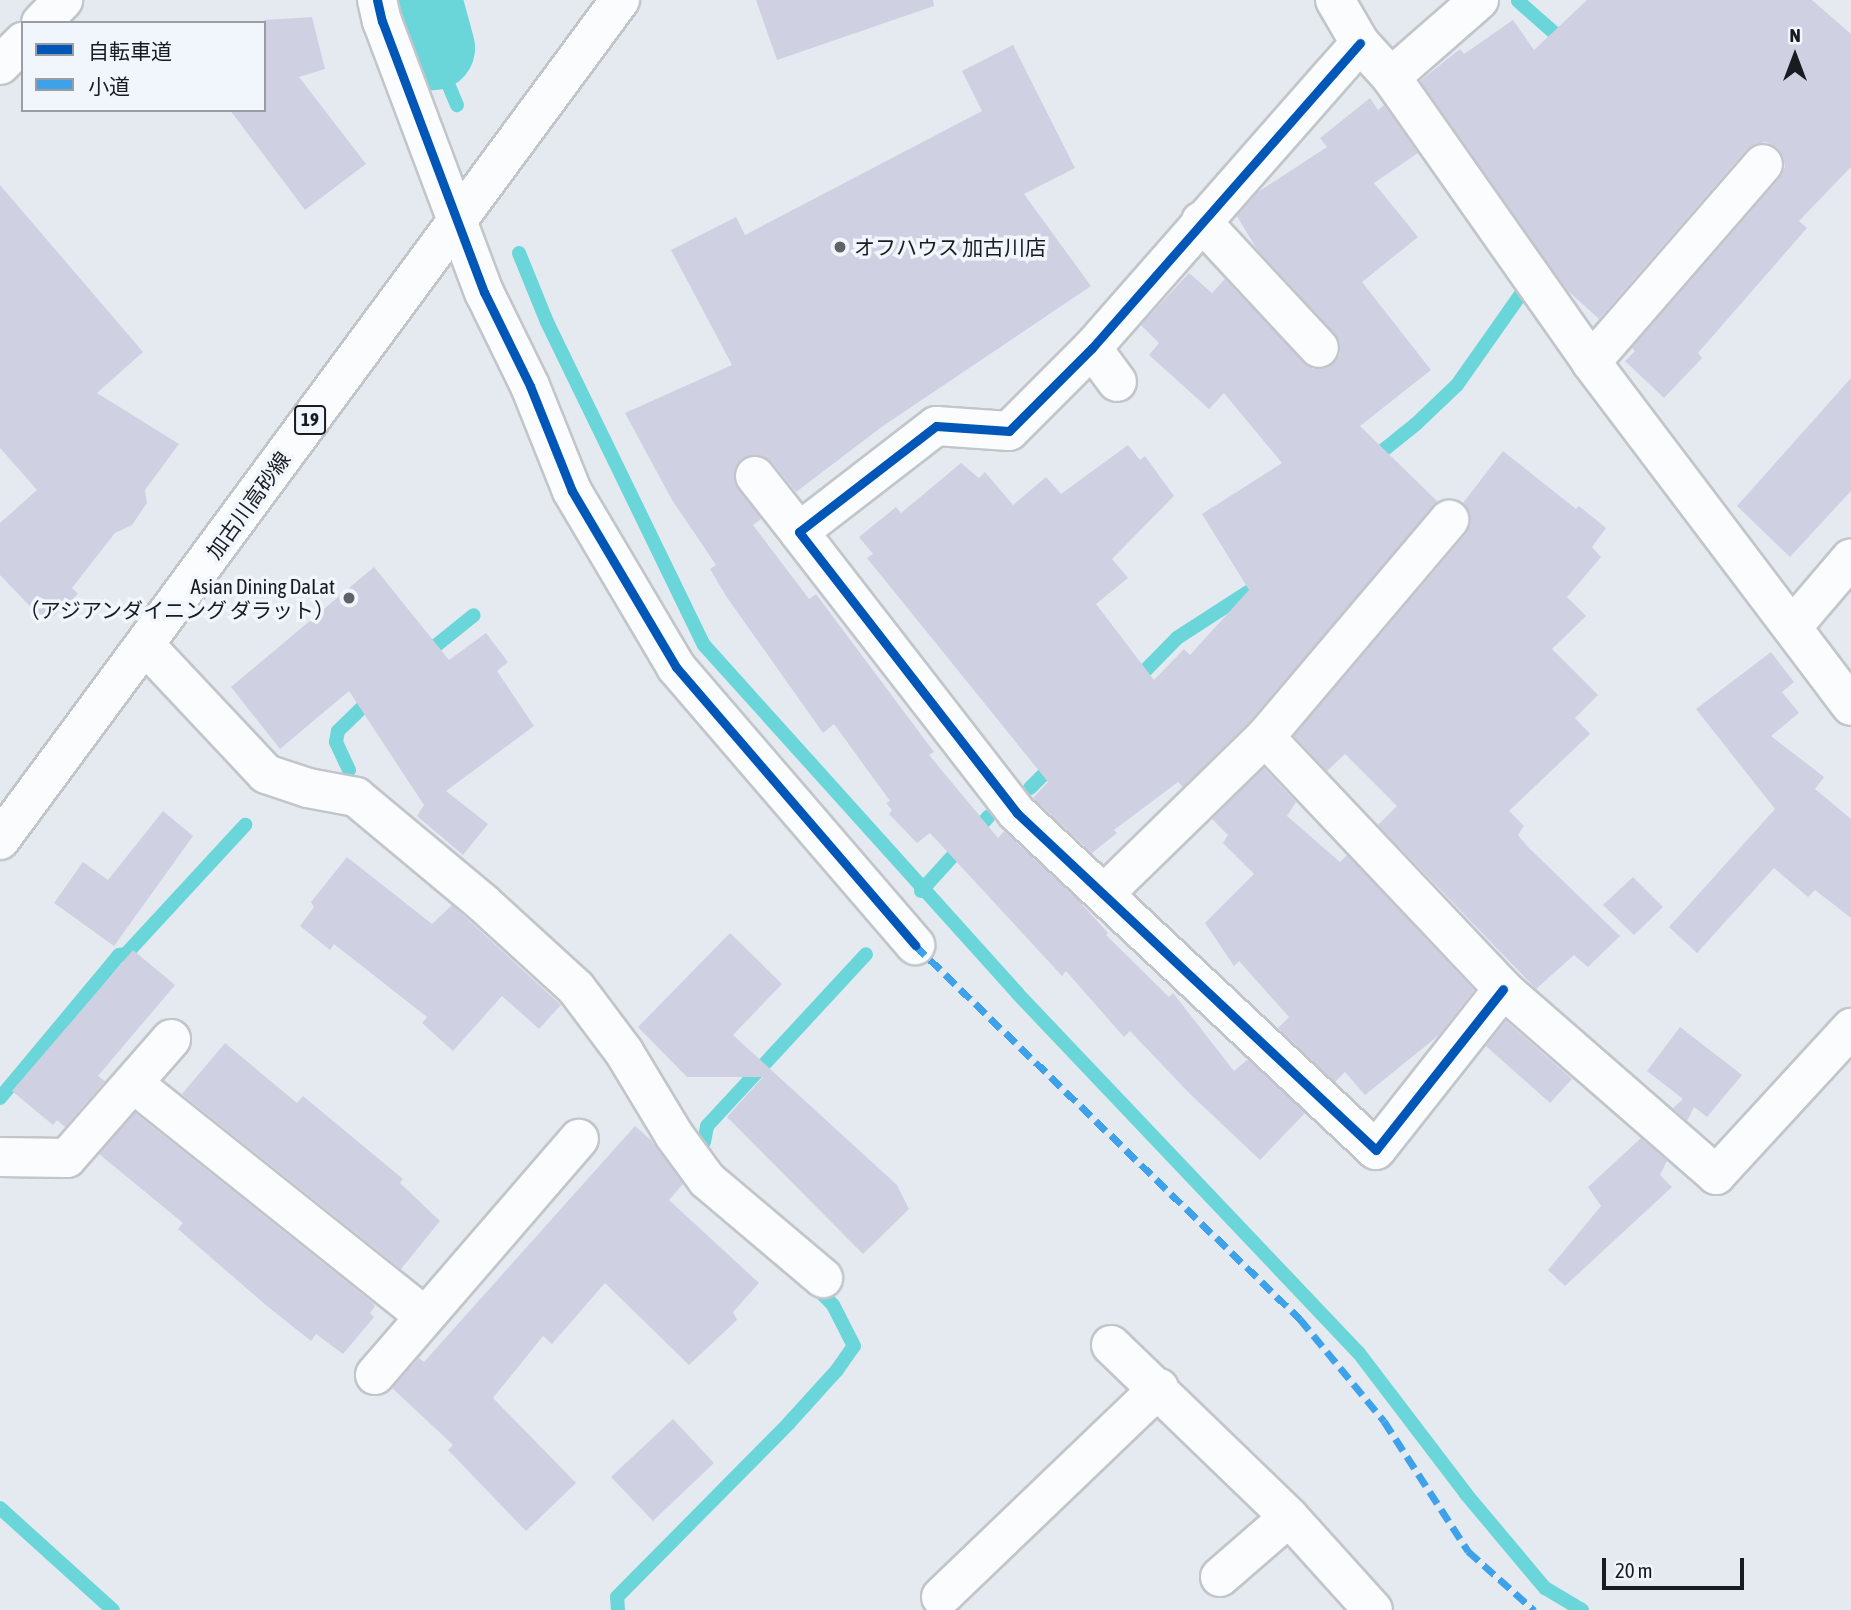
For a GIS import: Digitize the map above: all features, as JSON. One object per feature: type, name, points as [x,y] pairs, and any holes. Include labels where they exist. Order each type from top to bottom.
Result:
[{"type":"street","points":[[43,21],[63,0]]},
{"type":"street","points":[[377,0],[382,21],[484,292],[530,386],[572,491],[676,667],[915,945]]},
{"type":"street","name":"加古川高砂線","points":[[0,840],[620,0]]},
{"type":"street","points":[[1335,0],[1360,43],[1391,76],[1591,362],[1851,706]]},
{"type":"street","points":[[1391,76],[1479,0]]},
{"type":"street","points":[[799,532],[936,426],[1009,430],[1092,348],[1360,43]]},
{"type":"street","points":[[0,65],[21,44]]},
{"type":"street","points":[[1591,362],[1763,164]]},
{"type":"street","points":[[1201,221],[1319,348]]},
{"type":"street","points":[[1092,348],[1117,382]]},
{"type":"street","points":[[755,476],[1017,813],[1376,1150],[1503,989]]},
{"type":"street","points":[[1104,894],[1265,737],[1449,520]]},
{"type":"street","points":[[1793,626],[1851,558]]},
{"type":"street","points":[[145,645],[266,774],[308,789],[356,797],[483,903],[576,988],[624,1052],[674,1135],[708,1180],[823,1278]]},
{"type":"street","points":[[1265,737],[1503,989],[1716,1175],[1851,1028]]},
{"type":"street","points":[[0,1157],[67,1158],[171,1039]]},
{"type":"street","points":[[134,1084],[425,1316]]},
{"type":"street","points":[[374,1375],[579,1139]]},
{"type":"street","points":[[1111,1345],[1159,1388],[1289,1517],[1373,1610]]},
{"type":"street","points":[[942,1597],[1159,1388]]},
{"type":"street","points":[[1220,1577],[1289,1517]]},
{"type":"building","points":[[756,0],[933,0],[934,6],[777,60]]},
{"type":"building","points":[[1587,0],[1812,0],[1851,34],[1851,167],[1799,221],[1807,228],[1698,353],[1702,358],[1664,398],[1625,361],[1635,351],[1632,348],[1780,178],[1785,167],[1778,148],[1766,142],[1755,144],[1746,150],[1599,319],[1566,289],[1420,81],[1460,49],[1464,54],[1513,20],[1534,50]]},
{"type":"building","points":[[312,17],[325,69],[299,77],[366,164],[305,210],[232,112],[266,112],[264,20]]},
{"type":"building","points":[[1013,45],[1075,168],[1024,194],[1091,286],[883,426],[796,492],[772,462],[762,456],[751,455],[741,459],[735,469],[734,480],[761,519],[753,525],[809,599],[816,594],[934,752],[929,755],[998,838],[1004,831],[1080,902],[1108,933],[1106,935],[1169,997],[1173,993],[1234,1071],[1248,1059],[1305,1113],[1260,1160],[1189,1093],[1130,1031],[1124,1037],[1066,971],[1062,976],[930,833],[917,843],[889,814],[892,810],[886,803],[890,801],[834,724],[823,733],[726,596],[710,569],[716,565],[672,500],[625,413],[732,365],[671,250],[736,217],[745,235],[982,111],[962,71]]},
{"type":"building","points":[[1370,98],[1378,110],[1384,105],[1418,153],[1374,183],[1418,237],[1362,282],[1431,370],[1360,426],[1438,502],[1249,722],[1183,787],[1178,782],[1114,830],[1117,833],[1092,853],[1033,798],[1048,782],[867,558],[873,554],[859,537],[896,507],[901,513],[961,463],[979,478],[985,472],[1013,505],[1046,477],[1061,494],[1128,445],[1140,460],[1145,456],[1174,496],[1112,559],[1128,578],[1096,604],[1154,680],[1184,649],[1190,655],[1249,590],[1202,514],[1282,463],[1224,393],[1209,409],[1149,355],[1159,343],[1141,325],[1189,273],[1212,293],[1225,279],[1304,363],[1313,369],[1323,369],[1334,363],[1340,354],[1340,344],[1335,334],[1256,248],[1237,216],[1258,192],[1327,147],[1320,138]]},
{"type":"building","points":[[0,185],[143,352],[97,393],[179,444],[145,490],[147,503],[132,525],[115,533],[72,588],[78,594],[46,623],[0,575],[0,523],[37,490],[0,448]]},
{"type":"building","points":[[1851,378],[1851,491],[1790,557],[1737,506]]},
{"type":"building","points":[[1503,451],[1576,509],[1579,506],[1606,528],[1592,547],[1601,557],[1567,597],[1586,616],[1552,649],[1598,695],[1575,718],[1590,734],[1509,811],[1524,826],[1518,835],[1527,846],[1620,936],[1588,967],[1574,955],[1536,989],[1378,825],[1397,806],[1345,754],[1327,771],[1294,736],[1466,534],[1470,525],[1470,513],[1463,503]]},
{"type":"building","points":[[374,567],[449,660],[486,633],[508,662],[497,671],[534,726],[446,791],[488,824],[463,855],[417,816],[424,805],[349,691],[280,749],[231,687]]},
{"type":"building","points":[[1771,652],[1794,682],[1782,692],[1799,713],[1771,736],[1824,777],[1815,789],[1851,819],[1851,918],[1815,890],[1808,897],[1774,868],[1697,953],[1669,927],[1775,809],[1696,709]]},
{"type":"building","points":[[1264,768],[1296,802],[1287,816],[1340,862],[1347,855],[1474,990],[1439,1035],[1365,1095],[1345,1072],[1335,1082],[1278,1028],[1289,1017],[1239,961],[1234,966],[1205,923],[1254,874],[1223,843],[1228,835],[1212,819]]},
{"type":"building","points":[[163,811],[193,836],[114,946],[54,903],[83,862],[108,880]]},
{"type":"building","points":[[347,857],[432,924],[452,905],[561,1005],[539,1029],[502,996],[453,1051],[422,1023],[427,1017],[334,944],[330,950],[300,926],[314,907],[311,902]]},
{"type":"building","points":[[1633,877],[1663,907],[1634,935],[1603,905]]},
{"type":"building","points":[[730,933],[782,984],[733,1035],[897,1185],[909,1209],[863,1254],[727,1117],[763,1077],[687,1077],[638,1027]]},
{"type":"building","points":[[133,950],[175,985],[98,1076],[105,1081],[65,1127],[57,1120],[53,1125],[12,1091]]},
{"type":"building","points":[[1506,1021],[1572,1079],[1550,1103],[1486,1046]]},
{"type":"building","points":[[1680,1027],[1742,1075],[1707,1117],[1694,1107],[1687,1121],[1673,1108],[1683,1099],[1647,1071]]},
{"type":"building","points":[[225,1043],[297,1103],[303,1096],[403,1179],[400,1183],[440,1221],[401,1269],[182,1094]]},
{"type":"building","points":[[135,1113],[373,1303],[375,1306],[370,1313],[374,1317],[343,1354],[316,1334],[311,1341],[267,1306],[178,1229],[183,1223],[99,1154]]},
{"type":"building","points":[[635,1126],[651,1140],[683,1184],[669,1200],[759,1283],[733,1312],[737,1320],[689,1365],[605,1283],[552,1344],[543,1336],[493,1398],[576,1483],[526,1531],[448,1450],[453,1445],[392,1388],[419,1358],[424,1362]]},
{"type":"building","points":[[1641,1138],[1667,1161],[1660,1175],[1672,1187],[1565,1286],[1548,1270],[1601,1206],[1588,1187]]},
{"type":"building","points":[[673,1419],[714,1463],[653,1521],[611,1477]]},
{"type":"waterway","points":[[420,0],[433,48]]},
{"type":"waterway","points":[[1518,1],[1567,44]]},
{"type":"waterway","points":[[433,48],[457,105]]},
{"type":"waterway","points":[[519,253],[547,322],[704,645],[1018,994],[1358,1352],[1466,1494],[1545,1588],[1582,1610]]},
{"type":"waterway","points":[[1370,461],[1416,424],[1457,385],[1521,294]]},
{"type":"waterway","points":[[1133,683],[1177,638],[1262,583]]},
{"type":"waterway","points":[[423,656],[474,615]]},
{"type":"waterway","points":[[349,770],[336,742],[338,731],[375,695]]},
{"type":"waterway","points":[[1030,788],[1055,763]]},
{"type":"waterway","points":[[921,891],[989,816]]},
{"type":"waterway","points":[[0,1098],[119,955],[126,954],[245,825]]},
{"type":"waterway","points":[[704,1142],[707,1126],[866,954]]},
{"type":"waterway","points":[[618,1610],[617,1597],[789,1423],[837,1370],[854,1346],[833,1305],[814,1285]]},
{"type":"waterway","points":[[0,1508],[113,1610]]},
{"type":"marked path","points":[[915,945],[1300,1319],[1384,1421],[1468,1551],[1534,1610]]},
{"type":"cycle path","points":[[377,0],[382,21],[484,292],[530,386],[572,491],[676,667],[915,945]]},
{"type":"cycle path","points":[[1360,43],[1092,348],[1009,431],[936,426],[799,532],[1017,813],[1376,1150],[1503,989]]},
{"type":"place","name":"オフハウス 加古川店","points":[[840,247]]},
{"type":"place","name":"Asian Dining DaLat （アジアンダイニング ダラット）","points":[[349,598]]}]
